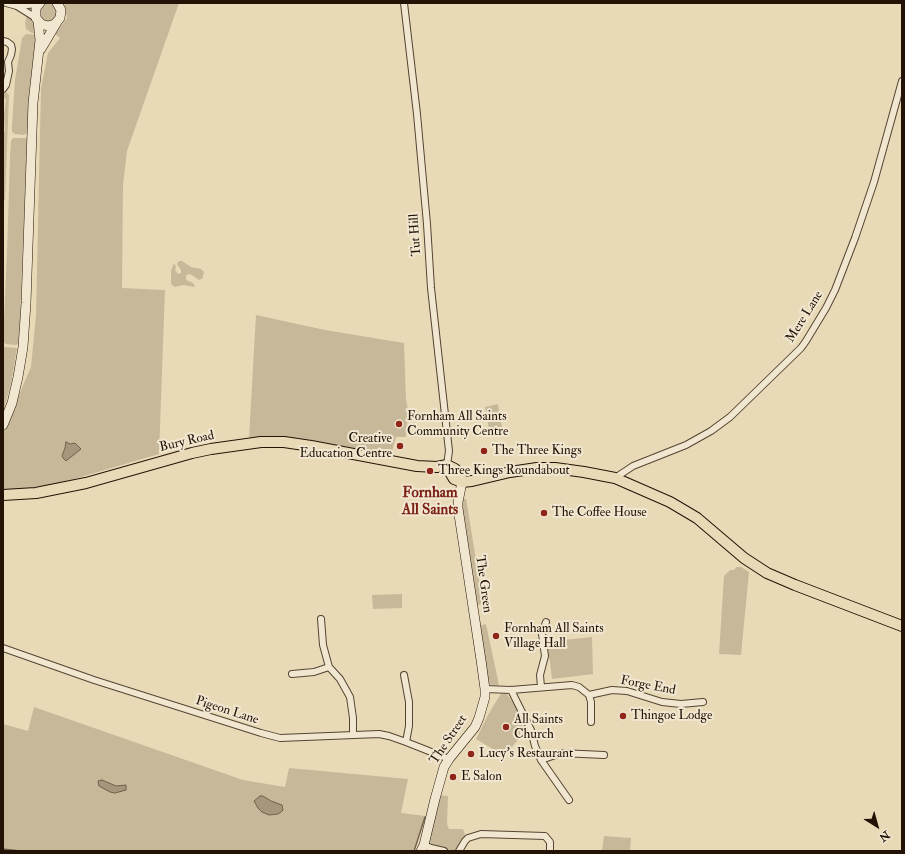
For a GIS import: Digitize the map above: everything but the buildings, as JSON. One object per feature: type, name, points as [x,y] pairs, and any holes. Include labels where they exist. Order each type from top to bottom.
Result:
[{"type":"main road","points":[[38,54],[61,14],[58,3]]},
{"type":"main road","points":[[3,425],[12,403],[23,347],[33,103],[40,40],[36,8],[39,4]]},
{"type":"main road","points":[[37,20],[41,24],[48,26],[58,21]]},
{"type":"main road","name":"Bury Road","points":[[5,494],[36,493],[86,483],[192,453],[261,442],[284,442],[417,466],[437,467],[447,465]]},
{"type":"main road","points":[[447,465],[455,469],[460,474],[462,482],[510,472],[549,468],[584,472],[615,478],[670,502],[697,518],[744,558],[767,573],[902,626]]},
{"type":"main road","name":"The Green","points":[[462,482],[458,502],[459,512],[485,689]]},
{"type":"main road","name":"The Street","points":[[423,848],[444,767],[474,727],[483,706],[485,689]]},
{"type":"street","points":[[6,3],[17,6],[37,20]]},
{"type":"street","name":"Tut Hill","points":[[404,3],[417,114],[433,302],[449,451],[447,465]]},
{"type":"street","points":[[17,6],[39,4]]},
{"type":"street","points":[[3,41],[11,45],[12,49],[8,62],[9,71],[6,86],[3,90]]},
{"type":"street","name":"Mere Lane","points":[[615,478],[633,466],[686,445],[711,431],[730,417],[801,348],[826,308],[835,290],[855,238],[874,182],[902,82]]},
{"type":"street","points":[[321,619],[323,645],[329,667],[340,679],[350,697],[353,718],[353,735]]},
{"type":"street","points":[[541,687],[540,675],[545,656],[542,634],[546,622]]},
{"type":"street","name":"Pigeon Lane","points":[[3,648],[94,680],[261,734],[280,738],[379,734],[406,742],[449,759]]},
{"type":"street","points":[[292,674],[314,672],[329,667]]},
{"type":"street","points":[[404,675],[409,702],[410,726],[406,742]]},
{"type":"street","points":[[485,689],[511,690],[572,684],[579,687],[589,695],[591,702],[591,722]]},
{"type":"street","points":[[511,690],[531,730],[535,746],[541,760],[569,800]]},
{"type":"street","name":"Forge End","points":[[589,695],[612,690],[627,692],[662,702],[681,704],[703,702]]},
{"type":"street","points":[[541,760],[561,753],[604,755]]},
{"type":"street","points":[[460,851],[468,838],[481,834],[545,836],[550,842],[550,851]]},
{"type":"street","points":[[423,848],[444,851]]},
{"type":"shaded area","points":[[44,3],[52,3],[57,8],[55,19],[52,21],[44,21],[39,16],[39,8]]},
{"type":"shaded area","points":[[64,3],[179,3],[127,151],[123,185],[122,288],[165,290],[159,454],[71,480],[31,489],[3,490],[3,432],[31,367],[36,315],[41,88],[48,53],[60,38],[55,34],[67,18]]},
{"type":"shaded area","points":[[27,15],[34,22],[35,33],[32,33],[26,29],[25,23]]},
{"type":"shaded area","points":[[26,34],[39,35],[29,92],[28,133],[23,135],[12,132],[12,126],[15,80],[22,38]]},
{"type":"shaded area","points":[[6,92],[9,95],[5,201],[3,198],[3,132],[5,132],[4,115],[6,99],[3,98],[3,94]]},
{"type":"shaded area","points":[[13,138],[27,138],[20,320],[18,344],[16,345],[6,344],[3,342],[10,157],[11,141]]},
{"type":"shaded area","points":[[179,261],[182,261],[191,267],[201,269],[204,272],[203,278],[199,280],[192,275],[188,274],[186,276],[186,280],[193,283],[195,286],[194,287],[183,285],[175,287],[172,285],[171,271],[174,263],[176,267],[175,270],[178,274],[181,273],[181,270],[177,264]]},
{"type":"shaded area","points":[[256,315],[325,330],[404,343],[406,399],[408,410],[406,437],[396,437],[392,451],[380,450],[377,452],[294,438],[249,438]]},
{"type":"shaded area","points":[[3,347],[17,348],[11,384],[3,412]]},
{"type":"shaded area","points":[[498,404],[503,433],[490,435],[485,407]]},
{"type":"shaded area","points":[[66,442],[70,444],[75,443],[81,449],[66,461],[62,456]]},
{"type":"shaded area","points":[[466,498],[483,604],[476,605],[461,503]]},
{"type":"shaded area","points":[[736,567],[741,567],[749,572],[741,655],[719,654],[724,576]]},
{"type":"shaded area","points":[[402,594],[402,608],[373,609],[372,595]]},
{"type":"shaded area","points":[[486,624],[499,685],[492,685],[488,683],[478,626]]},
{"type":"shaded area","points":[[592,637],[593,674],[552,679],[545,642]]},
{"type":"shaded area","points":[[505,692],[521,713],[524,721],[518,740],[504,756],[476,739],[500,695]]},
{"type":"shaded area","points":[[34,707],[243,780],[285,787],[289,768],[408,779],[401,813],[425,816],[413,851],[3,851],[3,724],[28,731]]},
{"type":"shaded area","points":[[102,780],[116,786],[126,785],[126,790],[115,793],[110,792],[99,786],[98,781]]},
{"type":"shaded area","points":[[439,795],[448,796],[447,824],[449,829],[463,829],[466,837],[457,849],[453,851],[433,846],[429,840]]},
{"type":"shaded area","points":[[260,796],[282,805],[283,810],[278,814],[269,815],[262,812],[254,801]]},
{"type":"shaded area","points":[[604,836],[631,838],[630,851],[602,850]]},
{"type":"waterway","points":[[414,851],[425,817]]},
{"type":"waterway","points":[[3,849],[20,851]]},
{"type":"place","name":"Fornham All Saints Community Centre","points":[[399,424]]},
{"type":"place","name":"Creative Education Centre","points":[[400,446]]},
{"type":"place","name":"The Three Kings","points":[[484,451]]},
{"type":"place","name":"Three Kings Roundabout","points":[[430,471]]},
{"type":"place","name":"The Coffee House","points":[[544,513]]},
{"type":"place","name":"Fornham All Saints Village Hall","points":[[496,636]]},
{"type":"place","name":"Thingoe Lodge","points":[[623,716]]},
{"type":"place","name":"All Saints Church","points":[[506,727]]},
{"type":"place","name":"Lucy's Restaurant","points":[[471,754]]},
{"type":"place","name":"E Salon","points":[[453,777]]},
{"type":"district","name":"Fornham All Saints","points":[[430,502]]}]
